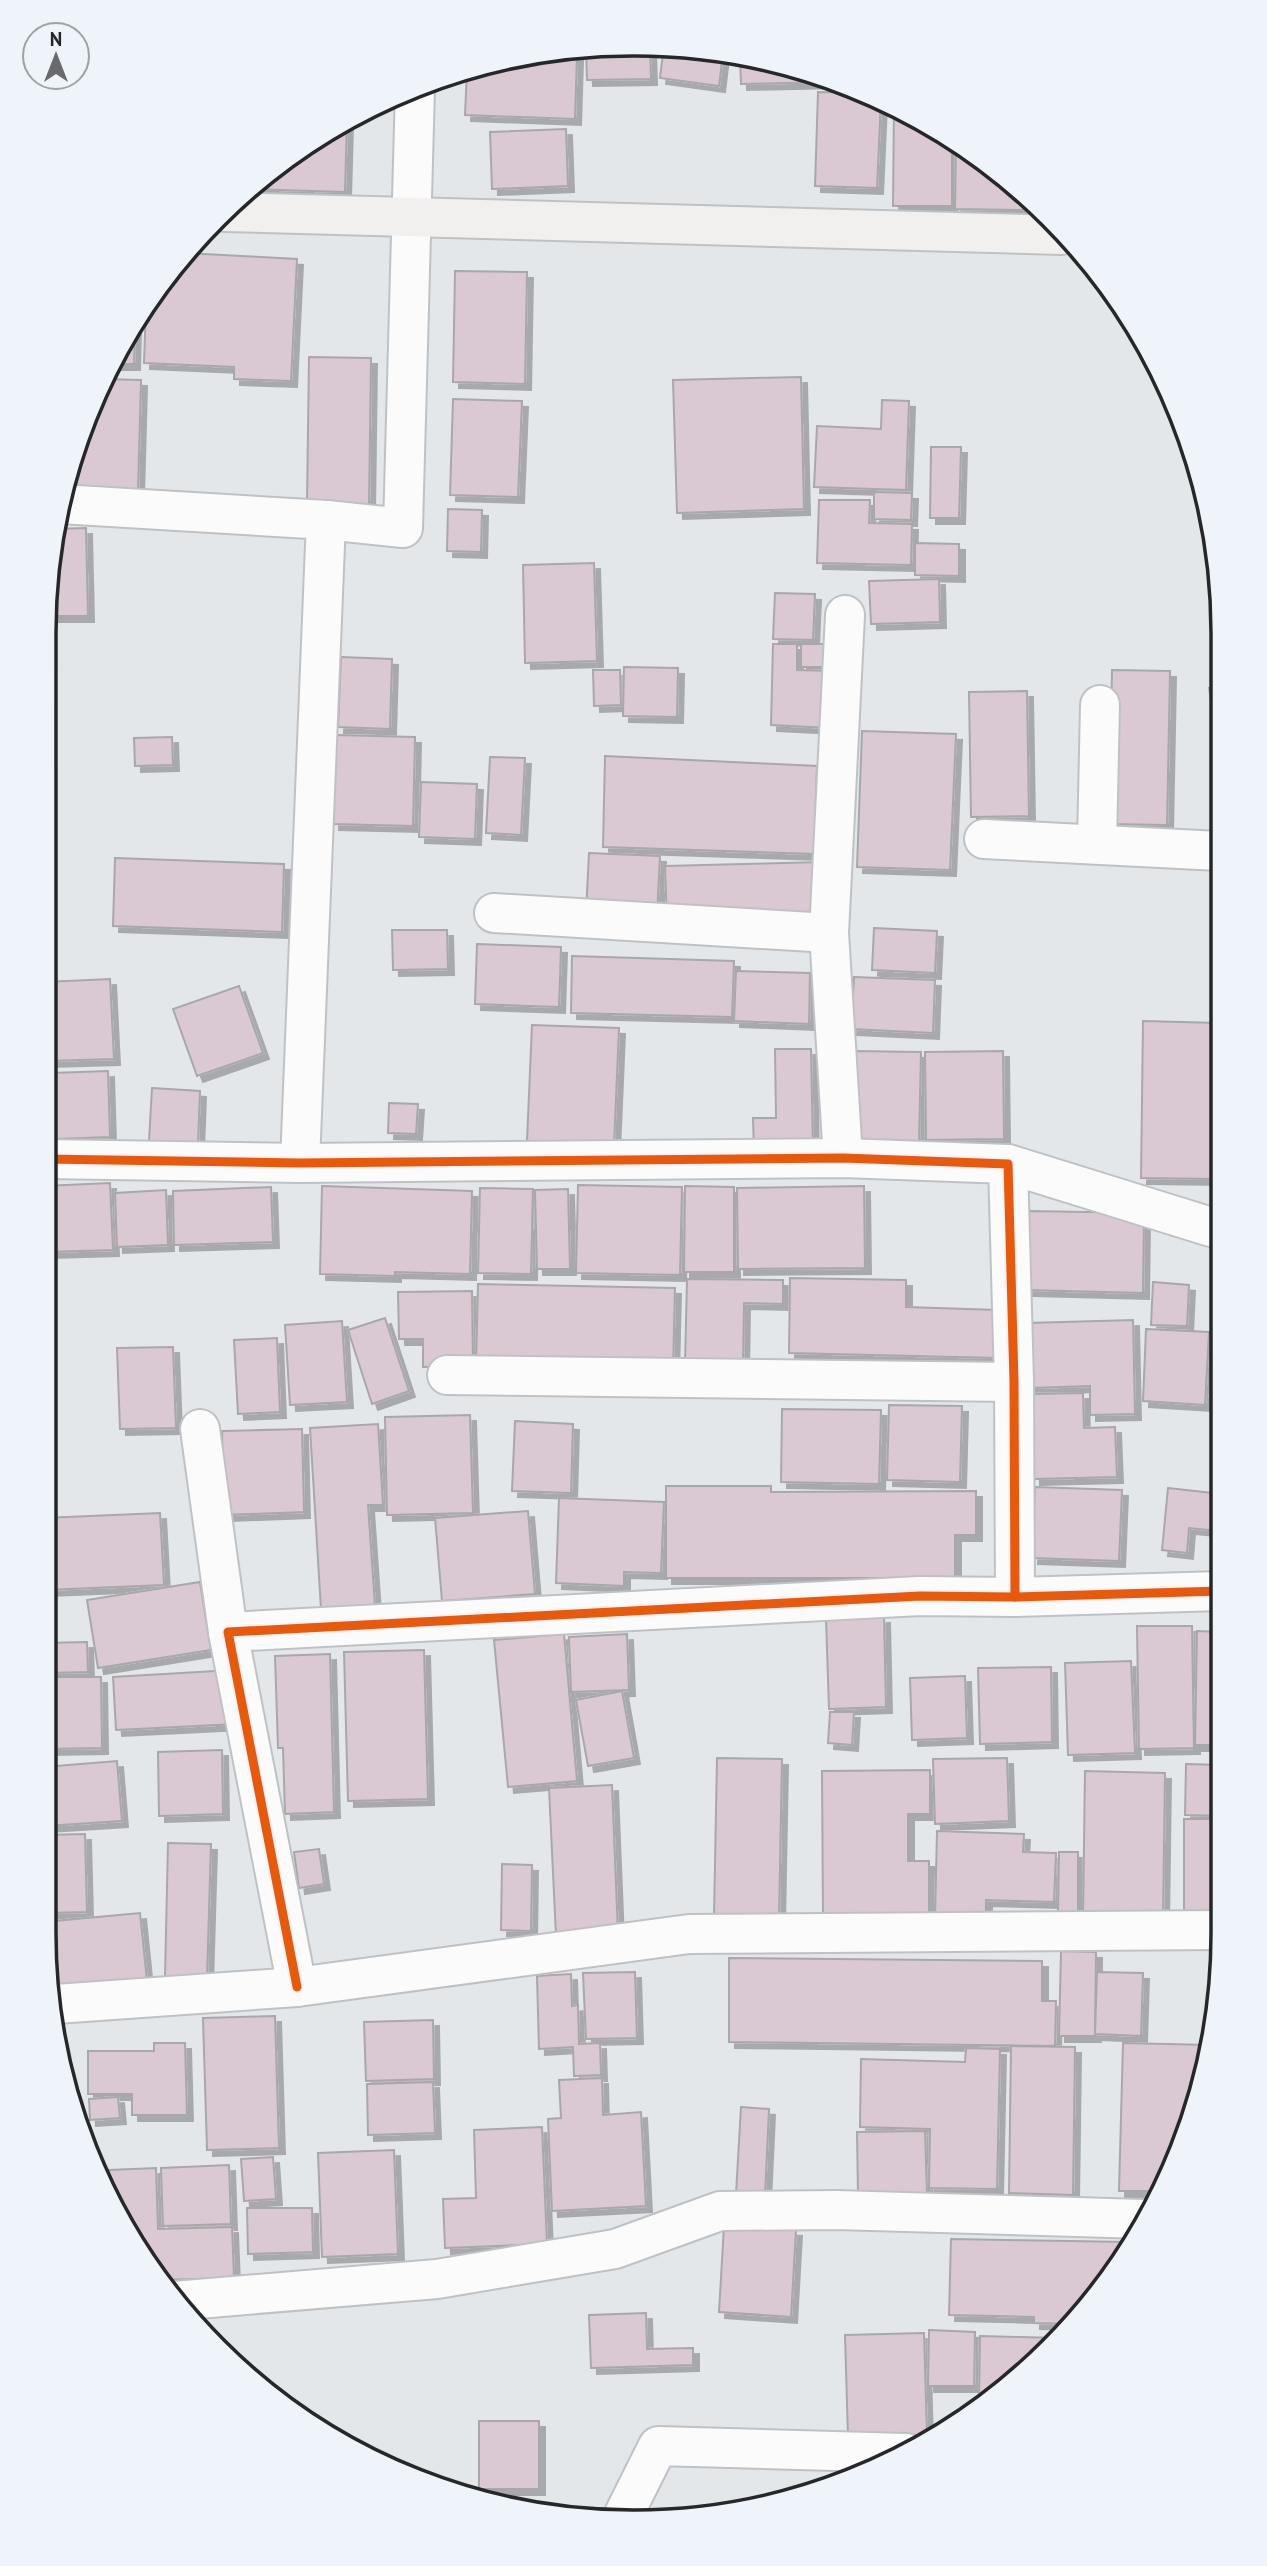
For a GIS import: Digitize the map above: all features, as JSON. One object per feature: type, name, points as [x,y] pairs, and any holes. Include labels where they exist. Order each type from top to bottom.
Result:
[{"type":"street","points":[[71,505],[326,520],[403,528],[415,99]]},
{"type":"street","points":[[239,212],[1045,228]]},
{"type":"street","points":[[300,1163],[326,520]]},
{"type":"street","points":[[843,1158],[829,933],[845,615]]},
{"type":"street","points":[[1097,844],[1100,705]]},
{"type":"street","points":[[984,839],[1211,851]]},
{"type":"street","points":[[494,912],[829,933]]},
{"type":"street","points":[[56,1159],[300,1163],[843,1158],[1008,1164],[1211,1227]]},
{"type":"street","points":[[1008,1164],[1014,1382],[1015,1597]]},
{"type":"street","points":[[447,1375],[1014,1382]]},
{"type":"street","points":[[200,1429],[228,1632],[297,1987]]},
{"type":"street","points":[[228,1632],[920,1596],[1015,1597],[1211,1591]]},
{"type":"street","points":[[61,2004],[297,1987],[689,1934],[1211,1930]]},
{"type":"street","points":[[188,2300],[437,2279],[615,2249],[720,2211],[836,2210],[1135,2219]]},
{"type":"street","points":[[626,2510],[659,2446],[882,2453]]},
{"type":"building","points":[[650,56],[651,79],[587,80],[586,58]]},
{"type":"building","points":[[663,57],[722,63],[719,86],[660,78]]},
{"type":"building","points":[[577,59],[575,119],[465,115],[466,81],[521,67]]},
{"type":"building","points":[[740,66],[805,83],[741,84]]},
{"type":"building","points":[[818,92],[833,92],[880,112],[877,188],[815,186]]},
{"type":"building","points":[[894,119],[952,152],[952,206],[893,206]]},
{"type":"building","points":[[566,129],[568,186],[492,189],[490,132]]},
{"type":"building","points":[[347,132],[345,192],[264,190],[313,153]]},
{"type":"building","points":[[956,154],[985,175],[1024,210],[955,209]]},
{"type":"building","points":[[198,254],[297,259],[291,381],[234,379],[234,367],[144,363],[145,325]]},
{"type":"building","points":[[455,271],[527,272],[525,384],[453,382]]},
{"type":"building","points":[[135,343],[134,364],[123,364]]},
{"type":"building","points":[[309,357],[371,358],[369,504],[307,503]]},
{"type":"building","points":[[801,377],[804,509],[677,513],[673,380]]},
{"type":"building","points":[[115,379],[141,380],[138,490],[75,488],[87,448]]},
{"type":"building","points":[[453,399],[522,401],[518,497],[450,495]]},
{"type":"building","points":[[882,400],[909,401],[906,490],[814,487],[817,426],[881,429]]},
{"type":"building","points":[[931,447],[961,447],[959,518],[930,518]]},
{"type":"building","points":[[874,492],[912,493],[911,520],[874,519]]},
{"type":"building","points":[[819,500],[870,500],[869,523],[912,524],[911,565],[817,563]]},
{"type":"building","points":[[448,509],[482,510],[481,552],[447,551]]},
{"type":"building","points":[[86,528],[88,616],[56,616],[66,529]]},
{"type":"building","points":[[915,543],[959,544],[959,576],[915,575]]},
{"type":"building","points":[[594,563],[597,661],[525,663],[523,565]]},
{"type":"building","points":[[939,579],[940,622],[871,624],[869,581]]},
{"type":"building","points":[[775,593],[815,594],[813,640],[773,639]]},
{"type":"building","points":[[773,644],[797,644],[797,670],[831,671],[830,728],[771,725]]},
{"type":"building","points":[[801,644],[829,644],[828,667],[801,667]]},
{"type":"building","points":[[341,657],[392,659],[390,729],[338,727]]},
{"type":"building","points":[[624,667],[678,668],[677,717],[623,716]]},
{"type":"building","points":[[593,670],[620,670],[621,705],[594,706]]},
{"type":"building","points":[[1112,670],[1170,671],[1167,825],[1109,824]]},
{"type":"building","points":[[1027,691],[1029,816],[971,817],[969,692]]},
{"type":"building","points":[[862,731],[956,734],[950,870],[857,867]]},
{"type":"building","points":[[336,735],[415,737],[413,826],[333,824]]},
{"type":"building","points":[[172,737],[173,765],[135,766],[134,738]]},
{"type":"building","points":[[605,756],[817,766],[814,854],[603,847]]},
{"type":"building","points":[[490,757],[525,758],[521,835],[486,833]]},
{"type":"building","points":[[421,782],[477,784],[475,839],[419,837]]},
{"type":"building","points":[[589,853],[660,856],[657,915],[586,913]]},
{"type":"building","points":[[115,858],[284,864],[282,932],[113,926]]},
{"type":"building","points":[[821,862],[822,916],[667,920],[665,866]]},
{"type":"building","points":[[874,928],[937,931],[935,973],[872,970]]},
{"type":"building","points":[[392,930],[447,930],[448,969],[393,970]]},
{"type":"building","points":[[477,944],[561,947],[559,1007],[475,1004]]},
{"type":"building","points":[[572,956],[734,961],[732,1017],[571,1013]]},
{"type":"building","points":[[736,971],[810,973],[809,1024],[734,1021]]},
{"type":"building","points":[[854,977],[935,980],[933,1033],[851,1029]]},
{"type":"building","points":[[110,979],[114,1059],[56,1061],[56,981]]},
{"type":"building","points":[[239,986],[263,1053],[197,1076],[173,1009]]},
{"type":"building","points":[[1143,1021],[1211,1023],[1211,1179],[1141,1178]]},
{"type":"building","points":[[532,1025],[619,1028],[614,1145],[527,1141]]},
{"type":"building","points":[[775,1049],[811,1049],[813,1153],[754,1153],[753,1118],[776,1118]]},
{"type":"building","points":[[853,1051],[921,1052],[919,1141],[851,1140]]},
{"type":"building","points":[[1003,1051],[1004,1139],[926,1140],[925,1052]]},
{"type":"building","points":[[108,1071],[110,1137],[56,1139],[56,1073]]},
{"type":"building","points":[[152,1088],[200,1091],[198,1143],[149,1141]]},
{"type":"building","points":[[389,1103],[418,1104],[416,1134],[388,1133]]},
{"type":"building","points":[[110,1183],[113,1250],[56,1252],[56,1185]]},
{"type":"building","points":[[578,1185],[682,1187],[680,1275],[576,1273]]},
{"type":"building","points":[[322,1186],[472,1191],[470,1274],[320,1274]]},
{"type":"building","points":[[685,1186],[734,1187],[734,1272],[684,1272]]},
{"type":"building","points":[[864,1186],[865,1268],[738,1269],[737,1188]]},
{"type":"building","points":[[271,1187],[273,1242],[174,1245],[173,1191]]},
{"type":"building","points":[[480,1188],[533,1189],[531,1274],[478,1273]]},
{"type":"building","points":[[568,1189],[570,1269],[537,1269],[535,1190]]},
{"type":"building","points":[[166,1190],[168,1245],[117,1247],[115,1193]]},
{"type":"building","points":[[1029,1211],[1144,1213],[1143,1293],[1027,1290]]},
{"type":"building","points":[[790,1278],[906,1280],[906,1307],[998,1310],[998,1358],[789,1353]]},
{"type":"building","points":[[687,1279],[783,1280],[783,1304],[744,1303],[743,1365],[685,1363]]},
{"type":"building","points":[[1153,1282],[1189,1285],[1187,1326],[1151,1325]]},
{"type":"building","points":[[478,1284],[675,1288],[673,1369],[476,1365]]},
{"type":"building","points":[[472,1291],[473,1366],[423,1367],[423,1339],[399,1339],[398,1292]]},
{"type":"building","points":[[385,1318],[409,1391],[372,1404],[348,1330]]},
{"type":"building","points":[[1133,1320],[1135,1414],[1090,1415],[1090,1386],[1030,1388],[1028,1323]]},
{"type":"building","points":[[342,1321],[347,1402],[290,1405],[285,1325]]},
{"type":"building","points":[[1146,1329],[1209,1332],[1205,1405],[1143,1401]]},
{"type":"building","points":[[277,1338],[280,1412],[238,1414],[234,1340]]},
{"type":"building","points":[[173,1347],[176,1428],[120,1429],[117,1348]]},
{"type":"building","points":[[1083,1393],[1084,1428],[1115,1427],[1117,1477],[1034,1479],[1032,1394]]},
{"type":"building","points":[[889,1405],[962,1406],[960,1482],[887,1480]]},
{"type":"building","points":[[782,1409],[881,1410],[879,1484],[781,1482]]},
{"type":"building","points":[[470,1415],[473,1513],[387,1515],[385,1417]]},
{"type":"building","points":[[515,1421],[573,1424],[571,1493],[512,1491]]},
{"type":"building","points":[[378,1424],[383,1505],[368,1505],[375,1606],[321,1609],[310,1428]]},
{"type":"building","points":[[302,1429],[304,1512],[224,1515],[222,1431]]},
{"type":"building","points":[[666,1486],[771,1486],[771,1492],[976,1491],[976,1535],[955,1535],[955,1578],[666,1578]]},
{"type":"building","points":[[1035,1487],[1122,1490],[1119,1561],[1032,1558]]},
{"type":"building","points":[[1168,1488],[1211,1493],[1211,1530],[1189,1528],[1187,1553],[1162,1550]]},
{"type":"building","points":[[559,1498],[664,1502],[661,1573],[624,1572],[624,1586],[556,1583]]},
{"type":"building","points":[[528,1511],[535,1594],[442,1601],[435,1518]]},
{"type":"building","points":[[160,1513],[164,1585],[56,1590],[56,1517]]},
{"type":"building","points":[[200,1582],[211,1650],[98,1668],[87,1600]]},
{"type":"building","points":[[884,1617],[886,1707],[829,1709],[826,1619]]},
{"type":"building","points":[[1137,1626],[1192,1626],[1194,1748],[1139,1749]]},
{"type":"building","points":[[1197,1631],[1211,1632],[1211,1745],[1195,1745]]},
{"type":"building","points":[[564,1634],[577,1781],[508,1787],[494,1640]]},
{"type":"building","points":[[627,1634],[629,1690],[571,1692],[569,1637]]},
{"type":"building","points":[[87,1642],[88,1672],[56,1673],[56,1643]]},
{"type":"building","points":[[424,1650],[428,1799],[348,1801],[344,1652]]},
{"type":"building","points":[[330,1654],[334,1812],[285,1814],[283,1748],[278,1748],[275,1656]]},
{"type":"building","points":[[1131,1661],[1135,1753],[1068,1755],[1065,1663]]},
{"type":"building","points":[[1051,1667],[1052,1742],[980,1744],[978,1668]]},
{"type":"building","points":[[232,1670],[236,1724],[116,1730],[113,1677]]},
{"type":"building","points":[[965,1676],[967,1738],[912,1740],[910,1678]]},
{"type":"building","points":[[56,1677],[101,1677],[102,1748],[56,1749]]},
{"type":"building","points":[[622,1691],[634,1758],[588,1766],[576,1700]]},
{"type":"building","points":[[830,1712],[854,1712],[852,1745],[828,1743]]},
{"type":"building","points":[[222,1750],[223,1814],[159,1816],[158,1752]]},
{"type":"building","points":[[717,1758],[782,1759],[779,1918],[714,1917]]},
{"type":"building","points":[[1007,1758],[1009,1821],[935,1824],[933,1759]]},
{"type":"building","points":[[117,1761],[122,1821],[56,1825],[56,1766]]},
{"type":"building","points":[[1186,1764],[1211,1765],[1211,1816],[1185,1815]]},
{"type":"building","points":[[930,1770],[930,1814],[908,1814],[908,1861],[929,1861],[929,1917],[823,1917],[822,1771]]},
{"type":"building","points":[[1085,1771],[1165,1773],[1163,1917],[1083,1916]]},
{"type":"building","points":[[612,1785],[618,1934],[556,1936],[549,1788]]},
{"type":"building","points":[[1184,1819],[1211,1819],[1211,1914],[1184,1914]]},
{"type":"building","points":[[937,1831],[1024,1834],[1023,1852],[1056,1853],[1054,1902],[986,1900],[986,1918],[935,1917]]},
{"type":"building","points":[[85,1834],[87,1912],[56,1913],[56,1835]]},
{"type":"building","points":[[168,1843],[211,1844],[207,1978],[165,1977]]},
{"type":"building","points":[[319,1849],[324,1884],[299,1888],[294,1852]]},
{"type":"building","points":[[1059,1852],[1078,1852],[1078,1915],[1058,1914]]},
{"type":"building","points":[[502,1864],[532,1865],[531,1931],[501,1930]]},
{"type":"building","points":[[140,1913],[147,1981],[59,1988],[56,1921]]},
{"type":"building","points":[[1061,1951],[1096,1952],[1095,2036],[1059,2036]]},
{"type":"building","points":[[729,1958],[1042,1961],[1042,2001],[1056,2001],[1055,2046],[729,2042]]},
{"type":"building","points":[[635,1972],[637,2038],[586,2039],[583,1973]]},
{"type":"building","points":[[1097,1972],[1143,1973],[1141,2036],[1095,2034]]},
{"type":"building","points":[[571,1974],[572,2006],[578,2005],[579,2044],[600,2043],[601,2075],[574,2076],[573,2047],[539,2049],[537,1976]]},
{"type":"building","points":[[275,2016],[279,2148],[207,2150],[203,2018]]},
{"type":"building","points":[[433,2020],[434,2079],[366,2081],[364,2022]]},
{"type":"building","points":[[154,2043],[185,2043],[187,2115],[132,2115],[132,2094],[88,2094],[88,2051],[154,2051]]},
{"type":"building","points":[[1123,2043],[1200,2045],[1180,2118],[1149,2191],[1119,2191]]},
{"type":"building","points":[[1011,2046],[1075,2047],[1073,2195],[1009,2193]]},
{"type":"building","points":[[966,2048],[1000,2049],[997,2189],[929,2188],[930,2129],[860,2127],[861,2059],[965,2062]]},
{"type":"building","points":[[602,2078],[603,2115],[641,2112],[646,2206],[552,2211],[548,2119],[561,2118],[559,2080]]},
{"type":"building","points":[[433,2082],[435,2133],[368,2135],[367,2084]]},
{"type":"building","points":[[118,2097],[120,2118],[90,2120],[89,2099]]},
{"type":"building","points":[[741,2107],[769,2109],[765,2195],[736,2194]]},
{"type":"building","points":[[542,2127],[547,2244],[445,2248],[443,2199],[476,2198],[474,2130]]},
{"type":"building","points":[[925,2131],[927,2195],[858,2196],[857,2132]]},
{"type":"building","points":[[394,2150],[398,2254],[322,2257],[318,2153]]},
{"type":"building","points":[[273,2157],[276,2199],[244,2201],[241,2159]]},
{"type":"building","points":[[229,2165],[231,2224],[163,2226],[161,2168]]},
{"type":"building","points":[[156,2168],[158,2229],[232,2227],[234,2278],[172,2280],[133,2221],[109,2170]]},
{"type":"building","points":[[247,2208],[312,2208],[313,2252],[248,2254]]},
{"type":"building","points":[[724,2226],[796,2230],[791,2317],[719,2312]]},
{"type":"building","points":[[951,2239],[1121,2242],[1092,2284],[1058,2324],[1034,2323],[1034,2317],[949,2315]]},
{"type":"building","points":[[646,2313],[647,2349],[693,2348],[693,2365],[591,2368],[589,2315]]},
{"type":"building","points":[[929,2330],[975,2332],[974,2386],[928,2386]]},
{"type":"building","points":[[924,2333],[927,2430],[918,2435],[848,2437],[845,2335]]},
{"type":"building","points":[[980,2336],[1045,2338],[1014,2367],[979,2395]]},
{"type":"building","points":[[479,2421],[539,2421],[539,2489],[479,2488]]},
{"type":"cycle path","points":[[56,1159],[300,1163],[843,1158],[1008,1164],[1014,1382],[1015,1597]]},
{"type":"cycle path","points":[[297,1987],[228,1632],[920,1596],[1015,1597],[1211,1591]]}]
